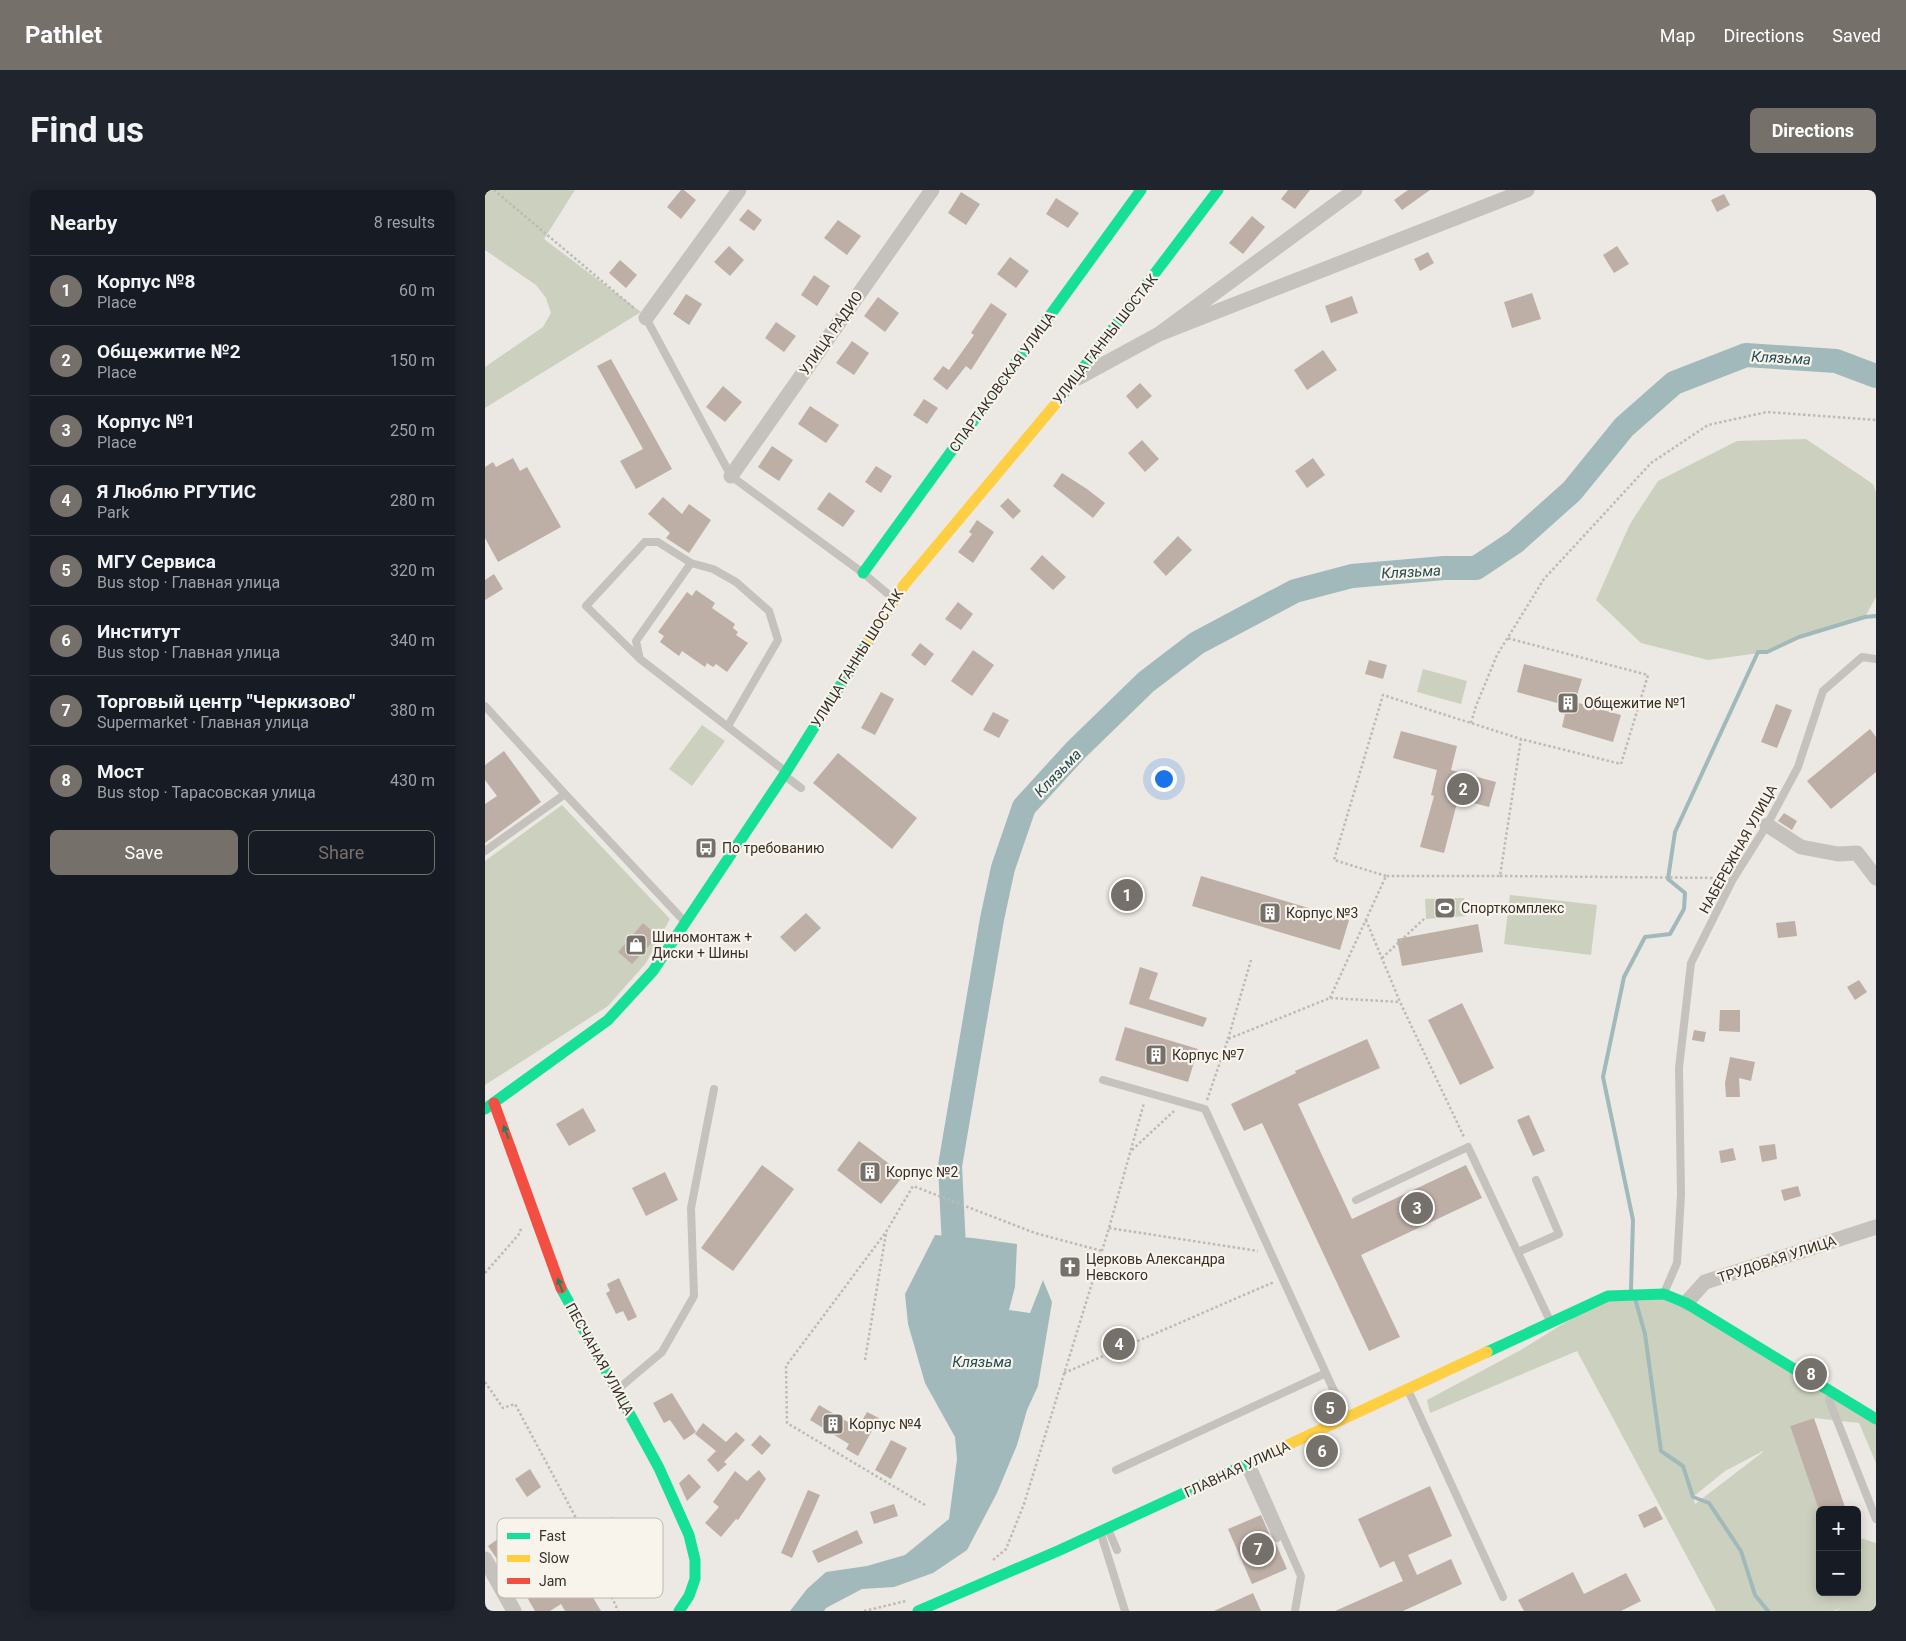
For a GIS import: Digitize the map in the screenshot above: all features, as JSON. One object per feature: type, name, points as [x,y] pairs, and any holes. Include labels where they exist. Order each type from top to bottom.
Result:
[{"type":"main road","name":"СПАРТАКОВСКАЯ УЛИЦА","points":[[863,574],[1141,190]]},
{"type":"main road","name":"УЛИЦА ГАННЫ ШОСТАК","points":[[489,1106],[608,1020],[653,971],[687,923],[785,774],[903,585],[1075,380],[1218,190]]},
{"type":"main road","name":"ПЕСЧАНАЯ УЛИЦА","points":[[489,1106],[563,1292],[659,1468],[689,1535],[695,1560],[695,1579],[689,1596],[679,1611]]},
{"type":"main road","name":"ГЛАВНАЯ УЛИЦА","points":[[918,1611],[1104,1530],[1609,1296],[1664,1294]]},
{"type":"main road","points":[[1664,1294],[1686,1303],[1876,1419]]},
{"type":"street","points":[[646,318],[739,190]]},
{"type":"street","name":"УЛИЦА РАДИО","points":[[731,476],[932,190]]},
{"type":"street","points":[[1159,334],[1355,190]]},
{"type":"street","points":[[1075,380],[1159,334],[1527,190]]},
{"type":"street","points":[[1767,825],[1801,847],[1838,854],[1857,853],[1876,878]]},
{"type":"street","name":"ТРУДОВАЯ УЛИЦА","points":[[1686,1303],[1705,1282],[1876,1227]]},
{"type":"street","points":[[485,1559],[497,1581]]},
{"type":"street","points":[[507,1598],[514,1611]]},
{"type":"lane","points":[[646,318],[731,476],[895,599]]},
{"type":"lane","points":[[728,726],[778,640],[769,611],[735,582],[713,570],[691,563],[658,542],[645,542],[586,606],[640,659],[728,726],[801,788]]},
{"type":"lane","points":[[640,659],[636,641],[691,563]]},
{"type":"lane","name":"НАБЕРЕЖНАЯ УЛИЦА","points":[[1664,1294],[1677,1263],[1681,1195],[1679,1068],[1691,963],[1733,878],[1767,825],[1798,767],[1823,691],[1862,657],[1876,659]]},
{"type":"lane","points":[[485,706],[687,923]]},
{"type":"lane","points":[[485,851],[565,794]]},
{"type":"lane","points":[[1103,1080],[1205,1109],[1346,1419]]},
{"type":"lane","points":[[617,1390],[661,1352],[694,1296],[691,1208],[715,1089]]},
{"type":"lane","points":[[1356,1200],[1468,1147],[1551,1323]]},
{"type":"lane","points":[[1518,1252],[1559,1234],[1537,1180]]},
{"type":"lane","points":[[1116,1470],[1326,1372]]},
{"type":"lane","points":[[1408,1390],[1503,1597]]},
{"type":"lane","points":[[1833,1392],[1829,1400],[1876,1519]]},
{"type":"lane","points":[[1248,1464],[1277,1538]]},
{"type":"lane","points":[[1248,1464],[1301,1576],[1295,1611]]},
{"type":"lane","points":[[1104,1530],[1117,1550]]},
{"type":"lane","points":[[1104,1530],[1125,1611]]},
{"type":"path","points":[[494,190],[646,318]]},
{"type":"path","points":[[1471,723],[1497,654],[1544,579],[1651,463],[1708,425],[1767,412],[1876,420]]},
{"type":"path","points":[[1507,638],[1648,675],[1621,764],[1521,740],[1383,695],[1334,860],[1386,876],[1733,878]]},
{"type":"path","points":[[1500,876],[1521,740]]},
{"type":"path","points":[[1330,998],[1386,876]]},
{"type":"path","points":[[1382,959],[1425,918]]},
{"type":"path","points":[[1366,920],[1400,1002],[1468,1147]]},
{"type":"path","points":[[1205,1109],[1251,960]]},
{"type":"path","points":[[1228,1039],[1330,998],[1400,1002]]},
{"type":"path","points":[[987,1565],[1006,1549],[1024,1504],[1102,1252],[1147,1092]]},
{"type":"path","points":[[1131,1151],[1184,1103]]},
{"type":"path","points":[[925,1505],[787,1423],[786,1366],[886,1232],[913,1186],[1035,1233],[1102,1252]]},
{"type":"path","points":[[485,1273],[520,1233],[521,1226]]},
{"type":"path","points":[[1109,1228],[1271,1253]]},
{"type":"path","points":[[865,1360],[886,1232]]},
{"type":"path","points":[[1064,1373],[1283,1278]]},
{"type":"path","points":[[485,1382],[503,1408],[515,1404],[576,1518]]},
{"type":"path","points":[[1315,1454],[1322,1451]]},
{"type":"path","points":[[611,1598],[617,1611]]},
{"type":"green space","points":[[485,190],[575,190],[544,239],[641,312],[485,408],[485,367],[543,327],[551,313],[546,298],[536,285],[485,250]]},
{"type":"green space","points":[[1806,439],[1873,484],[1876,492],[1876,597],[1865,617],[1799,637],[1767,652],[1708,660],[1641,643],[1596,600],[1630,524],[1658,481],[1737,441]]},
{"type":"green space","points":[[1423,669],[1467,681],[1461,704],[1417,692]]},
{"type":"green space","points":[[702,725],[725,741],[692,786],[669,769]]},
{"type":"green space","points":[[562,805],[670,919],[646,963],[608,1006],[485,1085],[485,861]]},
{"type":"green space","points":[[1510,895],[1597,905],[1591,955],[1504,944]]},
{"type":"green space","name":"Спорткомплекс","points":[[1464,898],[1466,916],[1426,919],[1425,899]]},
{"type":"green space","points":[[1664,1294],[1876,1419],[1876,1463],[1859,1423],[1814,1418],[1790,1426],[1818,1506],[1816,1506],[1816,1596],[1861,1596],[1861,1538],[1876,1543],[1876,1611],[1836,1611],[1842,1607],[1834,1611],[1770,1611],[1758,1599],[1766,1611],[1716,1611],[1577,1351],[1430,1413],[1427,1400],[1519,1351],[1608,1296]],"holes":[[[1763,1451],[1695,1504],[1693,1497],[1725,1471]]]},
{"type":"water","name":"Клязьма","points":[[935,1235],[1017,1244],[1015,1287],[1009,1310],[1030,1313],[1043,1280],[1052,1302],[1038,1386],[1027,1410],[1017,1445],[997,1493],[967,1550],[933,1573],[894,1587],[862,1589],[826,1608],[824,1611],[790,1611],[807,1589],[826,1572],[867,1566],[905,1555],[949,1519],[957,1459],[955,1437],[925,1383],[908,1324],[905,1294]]},
{"type":"building","points":[[681,190],[684,190],[696,200],[681,219],[667,207]]},
{"type":"building","points":[[1288,190],[1310,190],[1295,209],[1281,199]]},
{"type":"building","points":[[1408,190],[1430,190],[1402,210],[1394,200]]},
{"type":"building","points":[[961,192],[980,204],[966,225],[948,213]]},
{"type":"building","points":[[1724,194],[1730,205],[1717,212],[1711,200]]},
{"type":"building","points":[[1056,198],[1079,213],[1068,228],[1046,214]]},
{"type":"building","points":[[748,209],[762,220],[754,231],[739,220]]},
{"type":"building","points":[[1252,216],[1265,227],[1243,254],[1229,243]]},
{"type":"building","points":[[838,220],[861,236],[847,255],[824,238]]},
{"type":"building","points":[[729,246],[744,260],[730,276],[714,262]]},
{"type":"building","points":[[1617,246],[1629,264],[1614,273],[1603,255]]},
{"type":"building","points":[[1428,252],[1434,263],[1420,271],[1414,259]]},
{"type":"building","points":[[1010,257],[1029,271],[1016,288],[997,274]]},
{"type":"building","points":[[620,260],[637,275],[626,288],[609,273]]},
{"type":"building","points":[[814,275],[830,286],[817,306],[801,295]]},
{"type":"building","points":[[1532,293],[1541,319],[1512,328],[1504,302]]},
{"type":"building","points":[[686,294],[702,304],[689,325],[673,314]]},
{"type":"building","points":[[1352,296],[1358,313],[1331,323],[1325,306]]},
{"type":"building","points":[[878,297],[899,313],[885,332],[864,316]]},
{"type":"building","points":[[991,303],[1007,314],[971,370],[966,366],[947,390],[933,379],[943,366],[949,370],[974,335],[971,333]]},
{"type":"building","points":[[776,322],[796,336],[784,352],[765,338]]},
{"type":"building","points":[[852,341],[869,353],[854,375],[836,363]]},
{"type":"building","points":[[1323,350],[1337,370],[1307,390],[1294,370]]},
{"type":"building","points":[[611,359],[672,469],[636,489],[620,461],[643,449],[597,366]]},
{"type":"building","points":[[1140,383],[1152,396],[1137,409],[1126,396]]},
{"type":"building","points":[[723,386],[742,402],[725,422],[706,407]]},
{"type":"building","points":[[924,399],[938,408],[927,424],[913,415]]},
{"type":"building","points":[[810,406],[839,425],[826,443],[798,424]]},
{"type":"building","points":[[1142,440],[1159,459],[1145,472],[1128,453]]},
{"type":"building","points":[[772,446],[793,460],[779,481],[758,467]]},
{"type":"building","points":[[513,458],[520,471],[527,467],[561,527],[498,562],[485,538],[485,467],[493,462],[496,467]]},
{"type":"building","points":[[1313,458],[1325,475],[1307,488],[1295,471]]},
{"type":"building","points":[[876,466],[892,476],[881,493],[865,482]]},
{"type":"building","points":[[1062,473],[1105,503],[1093,518],[1053,486]]},
{"type":"building","points":[[829,492],[855,511],[843,527],[817,509]]},
{"type":"building","points":[[663,497],[682,514],[689,504],[711,520],[689,553],[666,538],[670,533],[648,514]]},
{"type":"building","points":[[1008,498],[1021,511],[1013,519],[1000,506]]},
{"type":"building","points":[[977,520],[994,532],[973,563],[958,552],[972,534],[969,532]]},
{"type":"building","points":[[1178,536],[1192,550],[1166,576],[1153,562]]},
{"type":"building","points":[[1042,555],[1066,577],[1053,590],[1030,569]]},
{"type":"building","points":[[494,574],[503,589],[485,600],[485,580]]},
{"type":"building","points":[[696,590],[715,603],[712,608],[735,624],[733,628],[738,632],[736,635],[748,643],[727,672],[716,664],[713,667],[707,663],[705,667],[682,651],[679,656],[660,642],[664,636],[658,632],[687,592],[692,596]]},
{"type":"building","points":[[958,602],[973,614],[961,630],[945,619]]},
{"type":"building","points":[[920,643],[934,654],[925,666],[911,655]]},
{"type":"building","points":[[973,650],[994,665],[972,696],[951,681]]},
{"type":"building","points":[[1369,660],[1387,665],[1383,679],[1365,674]]},
{"type":"building","name":"Общежитие №1","points":[[1524,664],[1582,679],[1575,702],[1621,715],[1613,742],[1562,727],[1565,714],[1559,712],[1561,704],[1517,692]]},
{"type":"building","points":[[881,692],[894,699],[875,735],[861,728]]},
{"type":"building","points":[[1776,704],[1792,710],[1777,748],[1761,742]]},
{"type":"building","points":[[993,712],[1009,720],[999,738],[983,730]]},
{"type":"building","points":[[1870,729],[1876,737],[1876,772],[1831,809],[1807,781]]},
{"type":"building","points":[[1401,731],[1457,746],[1451,770],[1496,782],[1489,807],[1458,799],[1444,853],[1420,847],[1434,796],[1431,795],[1437,770],[1393,758]]},
{"type":"building","points":[[504,751],[541,802],[485,843],[485,804],[497,796],[485,780],[485,765]]},
{"type":"building","points":[[838,753],[917,818],[892,849],[813,783]]},
{"type":"building","points":[[1784,813],[1797,821],[1792,830],[1778,821]]},
{"type":"building","name":"Корпус №3","points":[[1201,876],[1349,920],[1340,950],[1192,906]]},
{"type":"building","points":[[1123,877],[1140,883],[1130,912],[1114,906]]},
{"type":"building","points":[[806,913],[821,928],[795,952],[780,937]]},
{"type":"building","points":[[1795,921],[1797,936],[1778,938],[1776,923]]},
{"type":"building","name":"Шиномонтаж + Диски + Шины","points":[[643,923],[658,936],[632,964],[618,952]]},
{"type":"building","points":[[1478,924],[1483,952],[1402,966],[1397,939]]},
{"type":"building","points":[[1140,967],[1158,973],[1149,999],[1207,1018],[1203,1027],[1129,1004]]},
{"type":"building","points":[[1859,980],[1867,992],[1855,1000],[1847,987]]},
{"type":"building","points":[[1462,1003],[1494,1068],[1460,1085],[1428,1020]]},
{"type":"building","points":[[1720,1010],[1740,1010],[1740,1032],[1719,1031]]},
{"type":"building","name":"Корпус №7","points":[[1125,1027],[1198,1049],[1188,1082],[1115,1060]]},
{"type":"building","points":[[1694,1030],[1706,1032],[1704,1042],[1692,1040]]},
{"type":"building","points":[[1367,1039],[1380,1068],[1298,1104],[1352,1219],[1466,1165],[1482,1198],[1361,1255],[1400,1337],[1369,1351],[1262,1123],[1244,1131],[1231,1104],[1296,1073],[1295,1071]]},
{"type":"building","points":[[1730,1057],[1755,1062],[1751,1081],[1739,1078],[1740,1097],[1726,1097],[1725,1083]]},
{"type":"building","points":[[583,1108],[596,1131],[569,1146],[556,1124]]},
{"type":"building","points":[[1529,1115],[1545,1151],[1533,1156],[1517,1120]]},
{"type":"building","name":"Корпус №2","points":[[859,1141],[904,1175],[881,1204],[837,1170]]},
{"type":"building","points":[[1775,1144],[1777,1159],[1762,1162],[1759,1146]]},
{"type":"building","points":[[1733,1148],[1736,1160],[1721,1163],[1719,1151]]},
{"type":"building","points":[[762,1165],[794,1189],[733,1271],[701,1248]]},
{"type":"building","points":[[665,1172],[678,1200],[646,1216],[632,1188]]},
{"type":"building","points":[[1798,1186],[1801,1196],[1784,1201],[1781,1190]]},
{"type":"building","name":"Церковь Александра Невского","points":[[1073,1258],[1078,1272],[1067,1276],[1061,1263]]},
{"type":"building","points":[[619,1278],[637,1317],[628,1321],[623,1311],[616,1314],[606,1293],[610,1291],[607,1284]]},
{"type":"building","points":[[672,1393],[696,1432],[684,1440],[670,1420],[664,1423],[653,1403]]},
{"type":"building","points":[[819,1405],[858,1428],[867,1412],[879,1418],[858,1456],[846,1449],[849,1444],[810,1420]]},
{"type":"building","points":[[1814,1418],[1845,1506],[1818,1506],[1790,1426]]},
{"type":"building","points":[[703,1423],[726,1442],[736,1432],[745,1440],[724,1462],[727,1464],[718,1472],[707,1460],[716,1451],[695,1434]]},
{"type":"building","points":[[760,1435],[771,1445],[762,1455],[751,1445]]},
{"type":"building","points":[[891,1440],[907,1448],[891,1479],[875,1470]]},
{"type":"building","points":[[530,1469],[541,1487],[527,1497],[515,1479]]},
{"type":"building","points":[[759,1470],[766,1479],[738,1520],[736,1519],[721,1537],[705,1523],[719,1507],[713,1502],[735,1471],[747,1481]]},
{"type":"building","points":[[689,1474],[701,1487],[687,1501],[679,1483]]},
{"type":"building","points":[[1430,1486],[1452,1536],[1408,1555],[1417,1575],[1451,1559],[1462,1584],[1403,1611],[1335,1611],[1403,1581],[1394,1561],[1380,1568],[1358,1519]]},
{"type":"building","points":[[808,1490],[820,1495],[792,1558],[781,1553]]},
{"type":"building","points":[[894,1504],[898,1516],[874,1524],[870,1512]]},
{"type":"building","points":[[1656,1506],[1663,1519],[1644,1528],[1638,1515]]},
{"type":"building","points":[[1261,1515],[1287,1569],[1252,1584],[1228,1529]]},
{"type":"building","points":[[857,1530],[863,1543],[818,1563],[812,1551]]},
{"type":"building","points":[[497,1540],[497,1559],[488,1546]]},
{"type":"building","points":[[1573,1572],[1584,1594],[1626,1573],[1641,1601],[1621,1611],[1524,1611],[1518,1600]]},
{"type":"building","points":[[1253,1593],[1261,1611],[1214,1611]]},
{"type":"building","points":[[593,1598],[601,1611],[565,1611],[561,1604],[550,1611],[535,1611],[528,1599]]},
{"type":"waterway","name":"Клязьма","points":[[955,1268],[950,1166],[992,919],[1003,868],[1024,807],[1076,750],[1146,682],[1197,643],[1295,591],[1352,576],[1444,568],[1476,568],[1515,542],[1572,491],[1624,427],[1674,383],[1746,355],[1836,361],[1876,376]]},
{"type":"waterway","points":[[1631,1289],[1633,1220],[1603,1077],[1624,977],[1645,937],[1670,934],[1684,909],[1685,893],[1668,879],[1675,832],[1758,652],[1767,652],[1799,637],[1865,617],[1876,616]]},
{"type":"waterway","points":[[1636,1302],[1645,1334],[1661,1451],[1683,1466],[1693,1497],[1709,1503],[1741,1551],[1755,1595],[1768,1611]]},
{"type":"traffic: fast","points":[[863,573],[1141,190]]},
{"type":"traffic: fast","points":[[1058,401],[1218,190]]},
{"type":"traffic: fast","points":[[485,1109],[608,1020],[653,971],[786,772],[869,640]]},
{"type":"traffic: fast","points":[[561,1288],[659,1468],[689,1535],[695,1560],[695,1579],[689,1596],[679,1611]]},
{"type":"traffic: fast","points":[[1487,1352],[1608,1296],[1664,1294],[1686,1303],[1876,1419]]},
{"type":"traffic: fast","points":[[918,1611],[1060,1550],[1262,1457]]},
{"type":"traffic: slow","points":[[869,640],[904,585],[1058,401]]},
{"type":"traffic: slow","points":[[1262,1457],[1487,1352]]},
{"type":"traffic: jam","points":[[494,1103],[561,1288]]},
{"type":"place","name":"Общежитие №1","points":[[1568,703]]},
{"type":"place","name":"Общежитие №2","points":[[1463,789]]},
{"type":"place","name":"По требованию","points":[[706,848]]},
{"type":"place","name":"Корпус №8","points":[[1127,895]]},
{"type":"place","name":"Спорткомплекс","points":[[1445,908]]},
{"type":"place","name":"Корпус №3","points":[[1270,913]]},
{"type":"place","name":"Шиномонтаж + Диски + Шины","points":[[636,945]]},
{"type":"place","name":"Корпус №7","points":[[1156,1055]]},
{"type":"place","name":"Корпус №2","points":[[870,1172]]},
{"type":"place","name":"Корпус №1","points":[[1417,1208]]},
{"type":"place","name":"Церковь Александра Невского","points":[[1070,1267]]},
{"type":"place","name":"Я Люблю РГУТИС","points":[[1119,1344]]},
{"type":"place","name":"Мост","points":[[1811,1374]]},
{"type":"place","name":"МГУ Сервиса","points":[[1330,1408]]},
{"type":"place","name":"Корпус №4","points":[[833,1424]]},
{"type":"place","name":"Институт","points":[[1322,1451]]},
{"type":"place","name":"Торговый центр \"Черкизово\"","points":[[1258,1549]]}]
